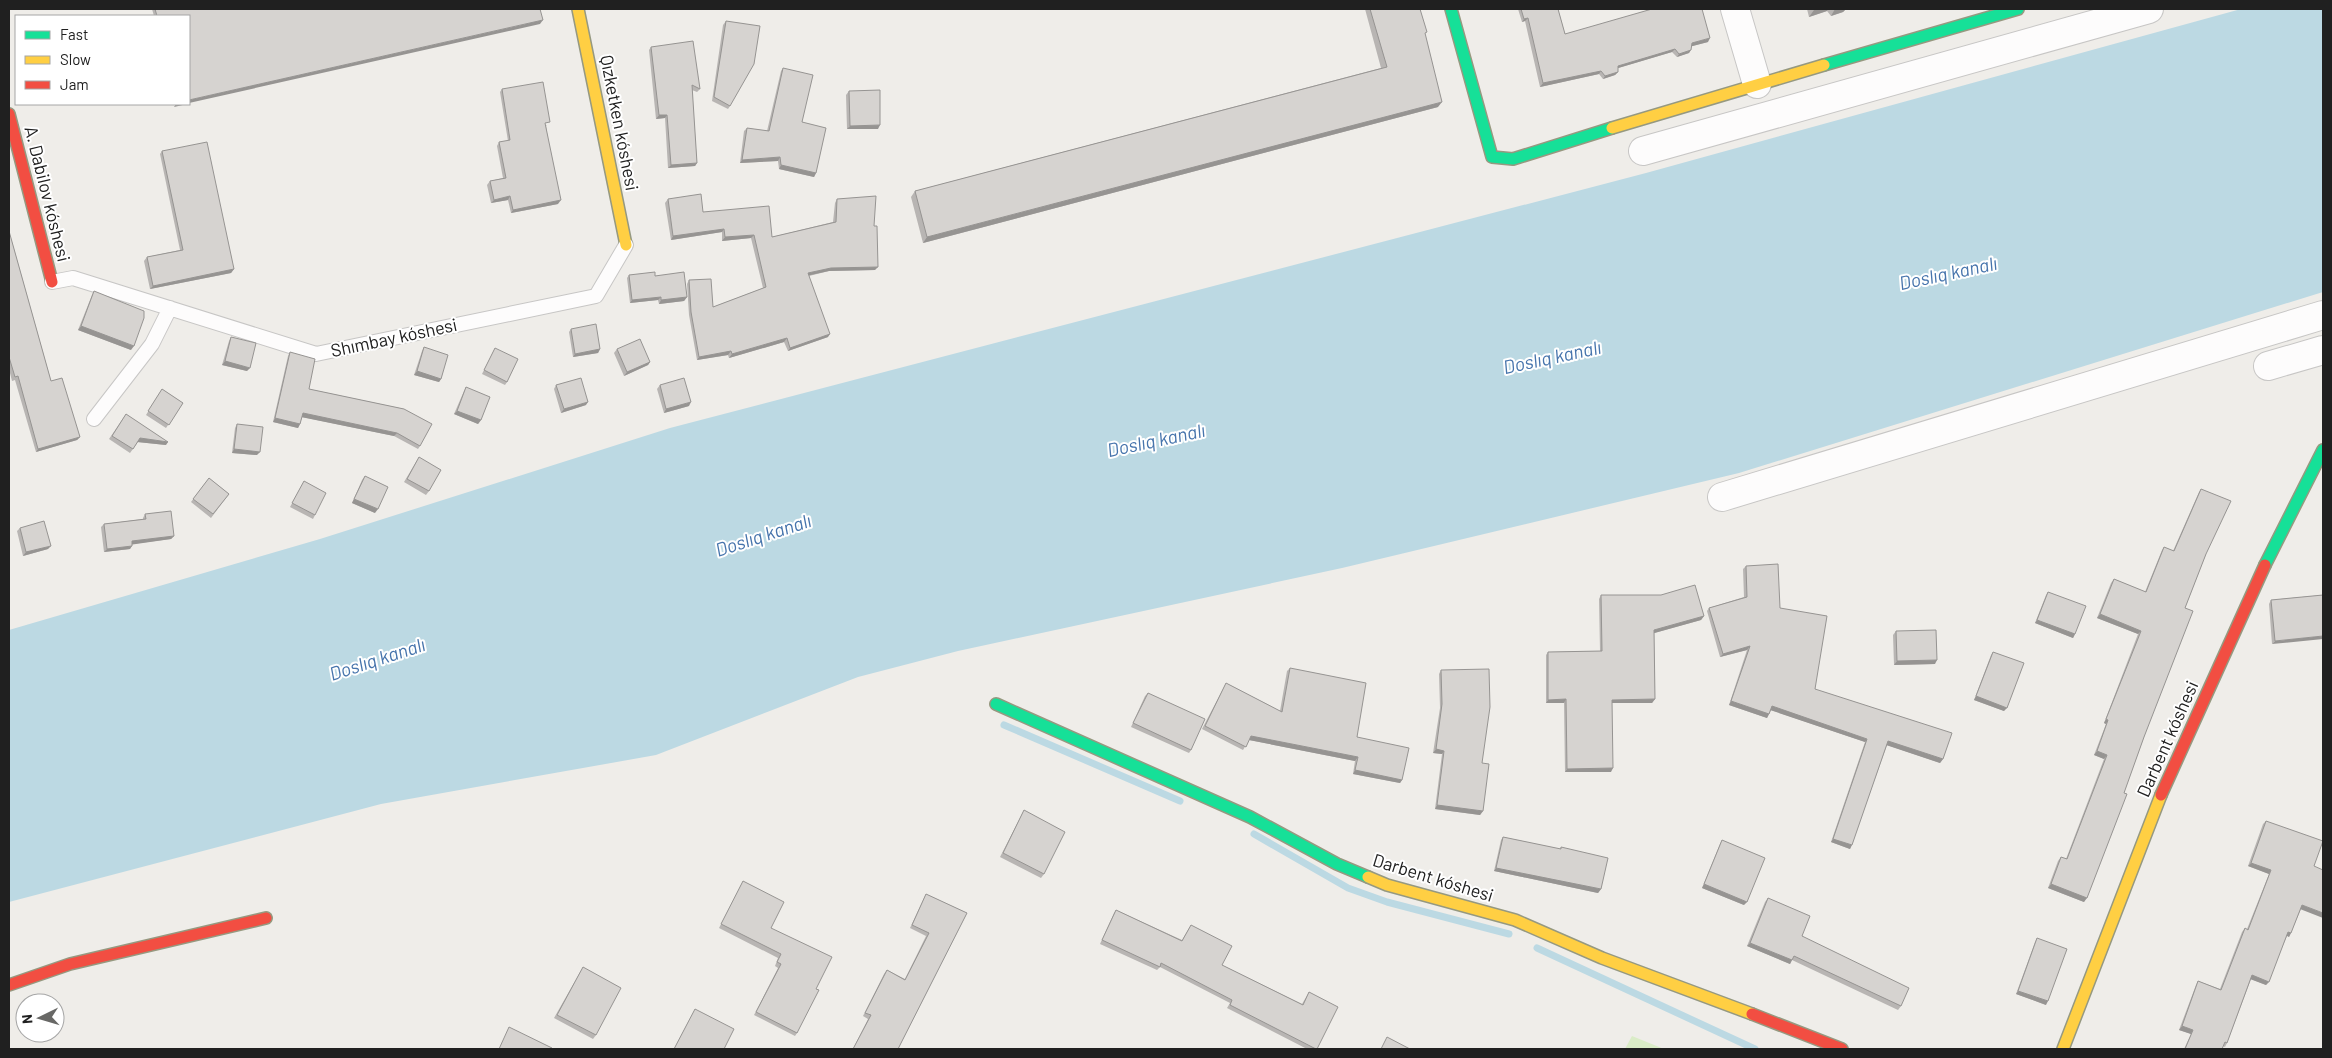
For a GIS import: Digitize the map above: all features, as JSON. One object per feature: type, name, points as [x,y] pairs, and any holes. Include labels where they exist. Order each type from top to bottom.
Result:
[{"type":"street","name":"Qızketken kóshesi","points":[[578,9],[626,245]]},
{"type":"street","points":[[1451,9],[1492,157],[1513,159],[2001,11]]},
{"type":"street","points":[[1735,9],[1756,84]]},
{"type":"street","points":[[1643,151],[2149,9]]},
{"type":"street","name":"A. Dabilov kóshesi","points":[[9,114],[52,282]]},
{"type":"street","points":[[1722,497],[2323,315]]},
{"type":"street","points":[[2268,366],[2323,350]]},
{"type":"street","name":"Darbent kóshesi","points":[[2064,1049],[2160,798],[2275,543],[2323,450]]},
{"type":"street","name":"Darbent kóshesi","points":[[996,704],[1250,817],[1337,864],[1387,885],[1516,920],[1602,958],[1842,1049]]},
{"type":"street","points":[[9,985],[70,964],[266,918]]},
{"type":"lane","name":"Shımbay kóshesi","points":[[52,282],[73,278],[316,354],[596,296],[626,245]]},
{"type":"lane","points":[[94,419],[152,344],[170,308]]},
{"type":"green space","points":[[1632,1036],[1664,1049],[1625,1049]]},
{"type":"water","name":"Doslıq kanalı","points":[[2241,9],[2323,9],[2323,292],[1739,473],[1342,568],[958,651],[858,677],[656,755],[381,804],[9,902],[9,630],[320,539],[670,428],[1646,173]]},
{"type":"building","points":[[155,9],[540,9],[543,20],[190,100],[190,15],[157,15]]},
{"type":"building","points":[[1370,9],[1420,9],[1427,32],[1425,33],[1442,102],[927,237],[915,191],[1387,67]]},
{"type":"building","points":[[1521,9],[1558,9],[1565,34],[1652,9],[1702,9],[1710,38],[1692,43],[1691,50],[1679,54],[1675,49],[1618,66],[1618,72],[1605,76],[1601,71],[1543,83],[1528,18],[1524,19]]},
{"type":"building","points":[[726,21],[760,26],[754,64],[730,106],[714,97]]},
{"type":"building","points":[[693,41],[700,89],[692,85],[697,163],[671,165],[667,115],[659,115],[651,47]]},
{"type":"building","points":[[783,68],[813,75],[802,122],[826,128],[816,173],[781,165],[780,157],[742,160],[747,128],[769,131]]},
{"type":"building","points":[[543,82],[550,122],[545,123],[561,200],[513,210],[510,196],[494,200],[490,181],[506,178],[499,142],[510,140],[502,89]]},
{"type":"building","points":[[880,90],[880,125],[850,126],[849,91]]},
{"type":"building","points":[[207,142],[234,269],[153,286],[147,257],[183,250],[162,151]]},
{"type":"building","points":[[701,194],[703,212],[769,206],[772,237],[836,222],[837,199],[876,196],[874,226],[877,226],[878,267],[831,268],[808,273],[830,334],[790,348],[787,338],[732,354],[731,351],[699,357],[691,312],[689,280],[711,279],[713,307],[766,287],[754,235],[725,237],[724,229],[673,236],[668,199]]},
{"type":"building","points":[[9,231],[51,381],[62,378],[80,437],[38,449],[18,376],[15,377],[9,357]]},
{"type":"building","points":[[655,272],[655,276],[684,272],[687,297],[661,300],[661,297],[632,300],[629,275]]},
{"type":"building","points":[[94,291],[144,311],[144,318],[134,346],[81,326]]},
{"type":"building","points":[[596,324],[600,349],[575,354],[571,329]]},
{"type":"building","points":[[231,337],[256,343],[250,368],[225,361]]},
{"type":"building","points":[[640,339],[650,362],[627,372],[617,349]]},
{"type":"building","points":[[424,347],[448,355],[441,379],[417,371]]},
{"type":"building","points":[[495,348],[518,359],[507,382],[484,370]]},
{"type":"building","points":[[290,352],[315,359],[309,389],[404,409],[432,424],[420,446],[397,433],[303,413],[300,424],[275,418]]},
{"type":"building","points":[[581,378],[588,402],[564,409],[556,385]]},
{"type":"building","points":[[684,378],[691,402],[666,409],[660,385]]},
{"type":"building","points":[[466,387],[490,397],[481,420],[457,411]]},
{"type":"building","points":[[162,389],[183,403],[169,425],[148,411]]},
{"type":"building","points":[[126,414],[168,442],[140,438],[133,449],[112,436]]},
{"type":"building","points":[[237,424],[263,427],[260,452],[234,449]]},
{"type":"building","points":[[419,457],[441,470],[429,491],[407,479]]},
{"type":"building","points":[[365,476],[388,487],[378,509],[354,499]]},
{"type":"building","points":[[209,478],[229,494],[213,514],[193,499]]},
{"type":"building","points":[[304,481],[326,493],[315,515],[292,503]]},
{"type":"building","points":[[2201,489],[2231,501],[2206,554],[2185,608],[2193,611],[2144,737],[2124,793],[2127,794],[2087,898],[2051,884],[2061,857],[2067,859],[2107,755],[2097,751],[2108,720],[2106,719],[2141,631],[2100,614],[2114,579],[2146,592],[2164,547],[2174,551]]},
{"type":"building","points":[[171,511],[174,536],[132,541],[132,546],[107,549],[104,524],[146,519],[145,514]]},
{"type":"building","points":[[44,521],[51,546],[26,552],[20,528]]},
{"type":"building","points":[[1778,564],[1780,608],[1827,616],[1815,689],[1952,733],[1943,759],[1888,741],[1852,845],[1833,839],[1867,739],[1772,706],[1769,714],[1731,701],[1750,646],[1723,654],[1709,608],[1747,597],[1746,566]]},
{"type":"building","points":[[1695,585],[1704,616],[1654,630],[1655,699],[1612,700],[1613,768],[1567,769],[1566,699],[1548,700],[1548,652],[1602,651],[1601,595],[1661,595]]},
{"type":"building","points":[[2048,592],[2086,606],[2075,634],[2037,620]]},
{"type":"building","points":[[2323,595],[2323,636],[2275,641],[2271,600]]},
{"type":"building","points":[[1936,630],[1937,660],[1897,661],[1896,631]]},
{"type":"building","points":[[1993,652],[2024,663],[2007,708],[1976,696]]},
{"type":"building","points":[[1290,668],[1366,683],[1357,737],[1409,748],[1402,780],[1355,770],[1358,757],[1251,736],[1246,747],[1205,726],[1226,683],[1282,712]]},
{"type":"building","points":[[1489,669],[1490,707],[1482,763],[1489,764],[1483,811],[1437,805],[1444,751],[1436,749],[1442,704],[1441,670]]},
{"type":"building","points":[[1148,693],[1205,719],[1191,750],[1133,723]]},
{"type":"building","points":[[1024,810],[1065,832],[1044,874],[1003,853]]},
{"type":"building","points":[[2266,821],[2323,841],[2314,866],[2323,870],[2323,913],[2302,905],[2291,933],[2288,932],[2269,982],[2252,975],[2227,1043],[2225,1042],[2222,1049],[2185,1049],[2193,1030],[2182,1026],[2198,981],[2221,990],[2245,928],[2248,930],[2271,870],[2251,863]]},
{"type":"building","points":[[1503,837],[1561,849],[1561,847],[1608,858],[1601,889],[1496,868]]},
{"type":"building","points":[[1722,840],[1765,858],[1747,902],[1704,884]]},
{"type":"building","points":[[743,881],[784,902],[771,928],[832,957],[816,989],[819,990],[797,1033],[756,1012],[781,964],[777,962],[781,954],[721,924]]},
{"type":"building","points":[[926,894],[967,913],[898,1049],[853,1049],[871,1015],[865,1013],[887,970],[905,980],[929,933],[912,925]]},
{"type":"building","points":[[1768,898],[1810,916],[1802,936],[1909,988],[1901,1006],[1794,956],[1792,960],[1750,943]]},
{"type":"building","points":[[1116,910],[1182,941],[1191,925],[1232,946],[1222,965],[1303,1005],[1309,992],[1338,1007],[1317,1049],[1230,1005],[1232,1000],[1161,963],[1160,967],[1102,940]]},
{"type":"building","points":[[2037,938],[2067,949],[2048,1001],[2018,991]]},
{"type":"building","points":[[583,967],[621,988],[596,1035],[557,1015]]},
{"type":"building","points":[[695,1009],[734,1029],[724,1049],[674,1049]]},
{"type":"building","points":[[509,1027],[552,1048],[552,1049],[499,1049]]},
{"type":"building","points":[[1387,1037],[1410,1049],[1381,1049]]},
{"type":"waterway","points":[[1004,725],[1180,801]]},
{"type":"waterway","points":[[1254,834],[1348,888],[1387,902],[1509,934]]},
{"type":"waterway","points":[[1537,948],[1755,1049]]},
{"type":"traffic: fast","points":[[1451,9],[1492,157],[1513,159],[1612,128]]},
{"type":"traffic: fast","points":[[1824,65],[2018,9]]},
{"type":"traffic: fast","points":[[2265,565],[2323,450]]},
{"type":"traffic: fast","points":[[996,704],[1250,817],[1337,864],[1368,877]]},
{"type":"traffic: slow","points":[[578,9],[626,245]]},
{"type":"traffic: slow","points":[[1612,128],[1824,65]]},
{"type":"traffic: slow","points":[[2063,1049],[2161,795]]},
{"type":"traffic: slow","points":[[1368,877],[1387,885],[1515,920],[1602,958],[1752,1014]]},
{"type":"traffic: jam","points":[[9,114],[52,282]]},
{"type":"traffic: jam","points":[[2161,795],[2265,565]]},
{"type":"traffic: jam","points":[[9,985],[70,964],[266,918]]},
{"type":"traffic: jam","points":[[1752,1014],[1842,1049]]}]
